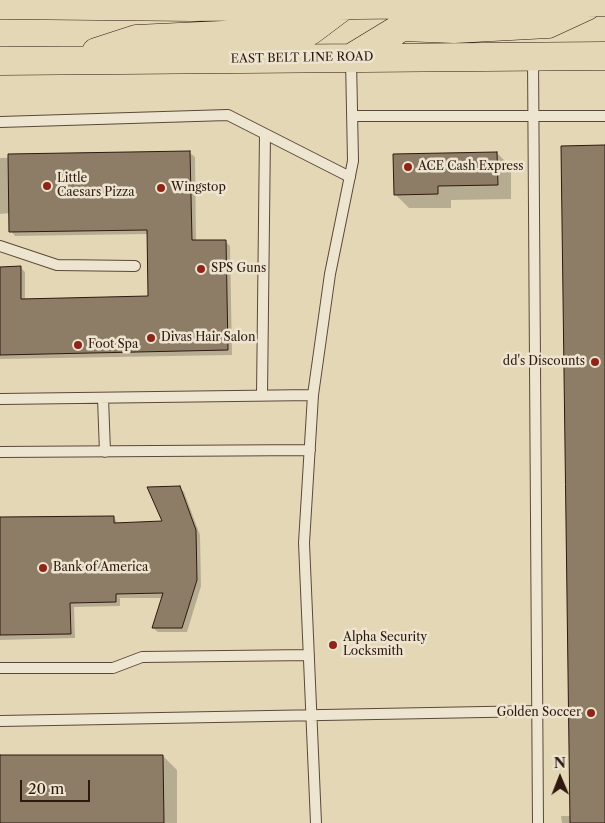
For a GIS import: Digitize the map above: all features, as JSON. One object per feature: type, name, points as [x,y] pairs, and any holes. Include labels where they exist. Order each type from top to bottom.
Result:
[{"type":"main road","points":[[16,3],[599,1]]},
{"type":"main road","points":[[351,58],[402,27],[454,29],[548,24],[599,1]]},
{"type":"main road","points":[[70,60],[136,39],[310,31],[346,2]]},
{"type":"main road","name":"EAST BELT LINE ROAD","points":[[0,61],[605,56]]},
{"type":"lane","points":[[533,56],[538,823]]},
{"type":"lane","points":[[316,823],[304,543],[313,395],[330,274],[353,161],[351,58]]},
{"type":"lane","points":[[0,122],[228,115],[350,176]]},
{"type":"lane","points":[[352,116],[605,116]]},
{"type":"lane","points":[[262,396],[264,134]]},
{"type":"lane","points":[[0,246],[57,265],[135,266]]},
{"type":"lane","points":[[0,399],[313,395]]},
{"type":"lane","points":[[103,398],[105,452]]},
{"type":"lane","points":[[0,452],[310,450]]},
{"type":"lane","points":[[0,668],[113,668],[142,657],[309,655]]},
{"type":"lane","points":[[0,721],[538,712]]},
{"type":"building","points":[[605,145],[605,823],[570,823],[561,146]]},
{"type":"building","points":[[190,151],[192,240],[226,240],[228,350],[0,355],[0,267],[21,266],[21,299],[148,296],[147,230],[9,232],[8,154]]},
{"type":"building","points":[[497,152],[498,185],[438,186],[438,194],[394,195],[393,154]]},
{"type":"building","points":[[180,486],[196,530],[197,580],[182,628],[152,628],[163,593],[116,594],[116,602],[70,603],[71,634],[0,635],[0,517],[114,516],[114,523],[162,521],[147,487]]},
{"type":"building","points":[[0,755],[163,755],[164,823],[0,823]]},
{"type":"place","name":"ACE Cash Express","points":[[408,167]]},
{"type":"place","name":"Little Caesars Pizza","points":[[47,186]]},
{"type":"place","name":"Wingstop","points":[[161,188]]},
{"type":"place","name":"SPS Guns","points":[[201,269]]},
{"type":"place","name":"Divas Hair Salon","points":[[151,338]]},
{"type":"place","name":"Foot Spa","points":[[78,345]]},
{"type":"place","name":"dd's Discounts","points":[[595,362]]},
{"type":"place","name":"Bank of America","points":[[43,568]]},
{"type":"place","name":"Alpha Security Locksmith","points":[[333,645]]},
{"type":"place","name":"Golden Soccer","points":[[591,713]]}]
